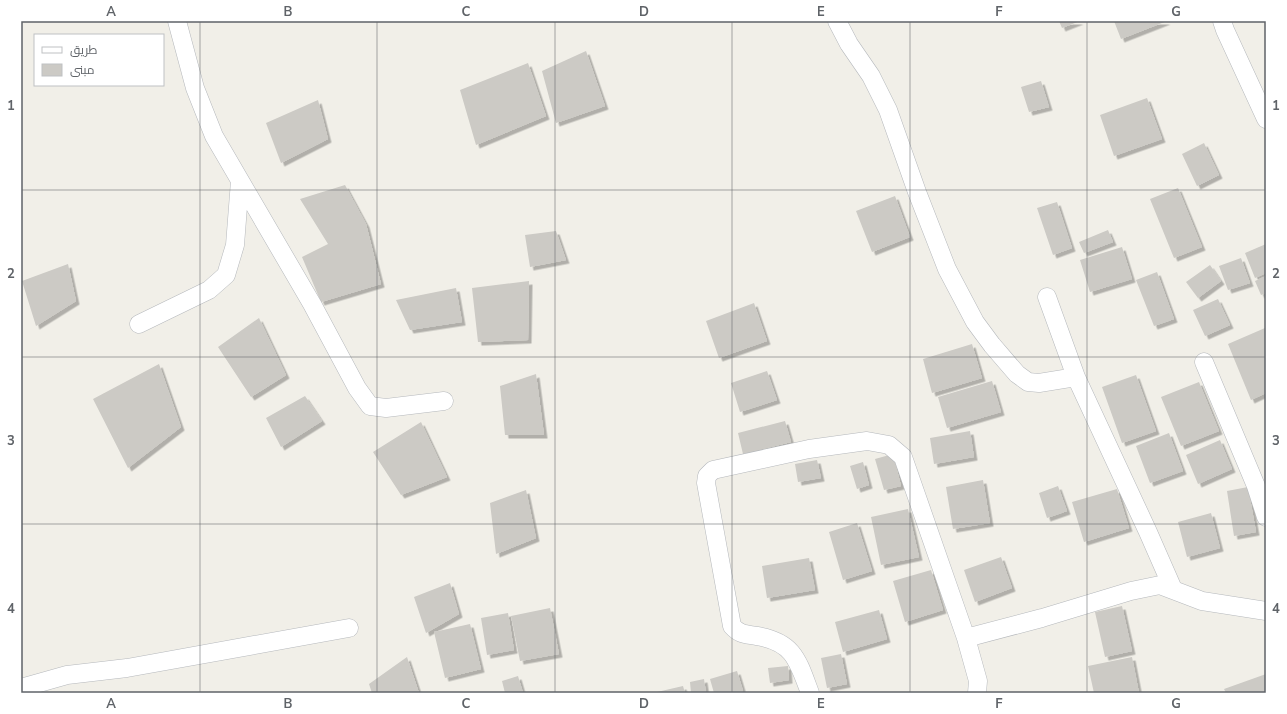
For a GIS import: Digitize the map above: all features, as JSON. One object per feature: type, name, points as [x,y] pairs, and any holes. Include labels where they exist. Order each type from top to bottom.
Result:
[{"type":"street","points":[[177,21],[195,88],[214,136],[312,304],[357,388],[370,406],[386,408],[444,401]]},
{"type":"street","points":[[837,21],[849,44],[872,76],[888,110],[917,192],[947,269],[975,322],[992,345],[1017,374],[1028,382],[1040,383],[1076,377]]},
{"type":"street","points":[[1222,21],[1266,119]]},
{"type":"street","points":[[139,324],[209,290],[226,275],[235,244],[240,181]]},
{"type":"street","points":[[1047,298],[1076,377],[1173,589]]},
{"type":"street","points":[[1204,362],[1256,486],[1266,517]]},
{"type":"street","points":[[810,693],[797,660],[786,647],[771,638],[738,632],[732,626],[706,476],[713,470],[809,449],[867,440],[889,446],[903,457],[966,638],[978,681],[977,693]]},
{"type":"street","points":[[966,638],[1042,618],[1131,591],[1160,585],[1202,601],[1266,611]]},
{"type":"street","points":[[21,688],[67,675],[127,668],[350,628]]},
{"type":"building","points":[[1059,21],[1080,21],[1062,28]]},
{"type":"building","points":[[1114,21],[1167,21],[1121,39]]},
{"type":"building","points":[[586,51],[605,106],[556,123],[542,71]]},
{"type":"building","points":[[528,63],[546,116],[476,145],[460,90]]},
{"type":"building","points":[[1041,81],[1049,107],[1029,112],[1021,87]]},
{"type":"building","points":[[1147,98],[1162,139],[1114,156],[1100,115]]},
{"type":"building","points":[[318,100],[328,139],[281,163],[266,123]]},
{"type":"building","points":[[1204,143],[1219,175],[1197,186],[1182,154]]},
{"type":"building","points":[[345,185],[366,224],[381,284],[321,302],[302,257],[328,244],[300,199]]},
{"type":"building","points":[[1178,188],[1202,247],[1174,258],[1150,199]]},
{"type":"building","points":[[895,196],[910,237],[872,252],[856,211]]},
{"type":"building","points":[[1057,202],[1072,248],[1053,255],[1037,208]]},
{"type":"building","points":[[1108,230],[1113,242],[1084,253],[1079,242]]},
{"type":"building","points":[[556,231],[566,260],[530,267],[525,235]]},
{"type":"building","points":[[1266,244],[1266,273],[1255,278],[1245,253]]},
{"type":"building","points":[[1122,247],[1132,279],[1090,292],[1080,260]]},
{"type":"building","points":[[1241,258],[1250,283],[1228,290],[1219,266]]},
{"type":"building","points":[[68,264],[76,301],[36,326],[22,281]]},
{"type":"building","points":[[1210,265],[1221,281],[1198,298],[1186,282]]},
{"type":"building","points":[[1157,272],[1174,319],[1154,326],[1136,280]]},
{"type":"building","points":[[1266,276],[1266,293],[1261,295],[1255,281]]},
{"type":"building","points":[[529,281],[528,340],[478,342],[472,288]]},
{"type":"building","points":[[456,288],[462,322],[410,330],[396,300]]},
{"type":"building","points":[[1218,299],[1230,325],[1205,336],[1193,310]]},
{"type":"building","points":[[754,303],[767,341],[719,358],[706,321]]},
{"type":"building","points":[[259,318],[286,375],[251,397],[218,347]]},
{"type":"building","points":[[1265,328],[1266,393],[1251,400],[1228,344]]},
{"type":"building","points":[[972,344],[982,378],[932,393],[923,359]]},
{"type":"building","points":[[159,364],[181,427],[128,468],[93,399]]},
{"type":"building","points":[[767,371],[777,400],[740,412],[731,383]]},
{"type":"building","points":[[536,374],[544,435],[505,435],[500,386]]},
{"type":"building","points":[[1136,375],[1156,431],[1122,443],[1102,387]]},
{"type":"building","points":[[992,381],[1001,412],[947,428],[938,397]]},
{"type":"building","points":[[1199,382],[1219,431],[1181,446],[1161,397]]},
{"type":"building","points":[[305,396],[322,421],[281,447],[266,418]]},
{"type":"building","points":[[785,421],[791,442],[743,454],[738,433]]},
{"type":"building","points":[[421,422],[447,477],[401,495],[373,452]]},
{"type":"building","points":[[970,431],[974,457],[934,464],[930,438]]},
{"type":"building","points":[[1169,433],[1183,471],[1150,483],[1136,446]]},
{"type":"building","points":[[1220,440],[1232,469],[1198,484],[1186,455]]},
{"type":"building","points":[[893,454],[901,486],[884,490],[875,459]]},
{"type":"building","points":[[817,460],[821,478],[798,482],[795,464]]},
{"type":"building","points":[[863,462],[869,485],[857,489],[850,466]]},
{"type":"building","points":[[983,480],[990,523],[953,529],[946,487]]},
{"type":"building","points":[[1058,486],[1067,511],[1047,518],[1039,493]]},
{"type":"building","points":[[1248,487],[1256,532],[1234,536],[1227,491]]},
{"type":"building","points":[[1117,489],[1129,528],[1084,542],[1072,502]]},
{"type":"building","points":[[526,490],[536,538],[496,554],[490,503]]},
{"type":"building","points":[[908,509],[919,557],[881,565],[871,517]]},
{"type":"building","points":[[1211,513],[1220,548],[1187,557],[1178,522]]},
{"type":"building","points":[[857,523],[872,571],[843,580],[829,532]]},
{"type":"building","points":[[1001,557],[1012,588],[975,602],[964,570]]},
{"type":"building","points":[[809,558],[815,590],[767,598],[762,566]]},
{"type":"building","points":[[931,570],[943,610],[905,622],[893,581]]},
{"type":"building","points":[[450,583],[459,614],[426,633],[414,597]]},
{"type":"building","points":[[1122,606],[1132,651],[1105,657],[1095,612]]},
{"type":"building","points":[[550,608],[559,654],[520,661],[511,616]]},
{"type":"building","points":[[879,610],[887,639],[843,652],[835,622]]},
{"type":"building","points":[[508,613],[514,650],[487,655],[481,618]]},
{"type":"building","points":[[470,624],[481,669],[445,678],[434,632]]},
{"type":"building","points":[[841,654],[847,684],[827,688],[821,658]]},
{"type":"building","points":[[407,657],[419,693],[372,693],[369,684]]},
{"type":"building","points":[[1132,657],[1139,693],[1094,693],[1088,666]]},
{"type":"building","points":[[788,666],[789,680],[770,683],[768,668]]},
{"type":"building","points":[[737,671],[743,691],[737,693],[714,693],[710,679]]},
{"type":"building","points":[[1266,674],[1266,693],[1226,693],[1224,689]]},
{"type":"building","points":[[518,676],[523,693],[505,693],[502,681]]},
{"type":"building","points":[[704,679],[706,693],[691,693],[690,682]]},
{"type":"building","points":[[683,686],[685,693],[657,692]]}]
